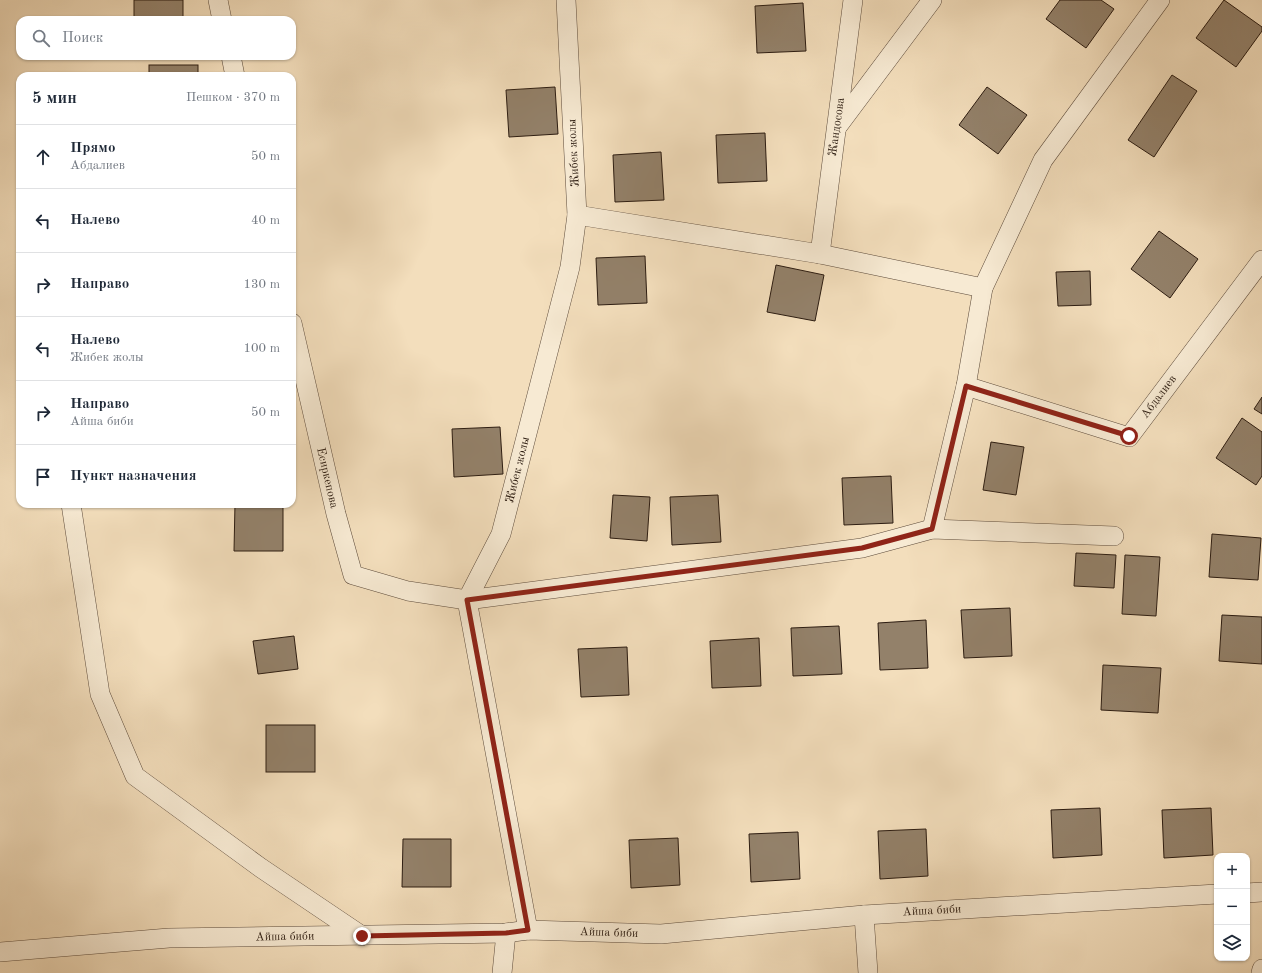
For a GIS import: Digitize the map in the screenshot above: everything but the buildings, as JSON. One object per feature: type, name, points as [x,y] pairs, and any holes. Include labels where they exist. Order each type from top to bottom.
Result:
[{"type":"street","points":[[218,0],[221,16]]},
{"type":"street","name":"Жибек жолы","points":[[467,600],[501,534],[570,267],[577,215],[566,0]]},
{"type":"street","name":"Жандосова","points":[[820,254],[853,0]]},
{"type":"street","points":[[836,128],[932,0]]},
{"type":"street","points":[[932,529],[966,386],[983,288],[1043,160],[1160,0]]},
{"type":"street","points":[[232,60],[234,72]]},
{"type":"street","points":[[577,215],[820,254],[983,288]]},
{"type":"street","name":"Абдалиев","points":[[966,386],[1129,436],[1262,260]]},
{"type":"street","name":"Есиркепова","points":[[296,340],[336,514],[353,575],[408,591],[467,600]]},
{"type":"street","points":[[72,508],[100,694],[135,776],[260,868],[362,936]]},
{"type":"street","points":[[528,930],[467,600],[862,548],[932,529],[1114,536]]},
{"type":"street","points":[[1250,893],[1262,892]]},
{"type":"street","name":"Айша биби","points":[[0,952],[168,938],[506,933],[528,930],[661,934],[864,915],[1214,894]]},
{"type":"street","points":[[864,915],[868,973]]},
{"type":"street","points":[[502,973],[506,933]]},
{"type":"street","points":[[1261,973],[1262,969]]},
{"type":"route","points":[[362,936],[506,933],[528,930],[467,600],[862,548],[932,529],[966,386],[1129,436]]}]
